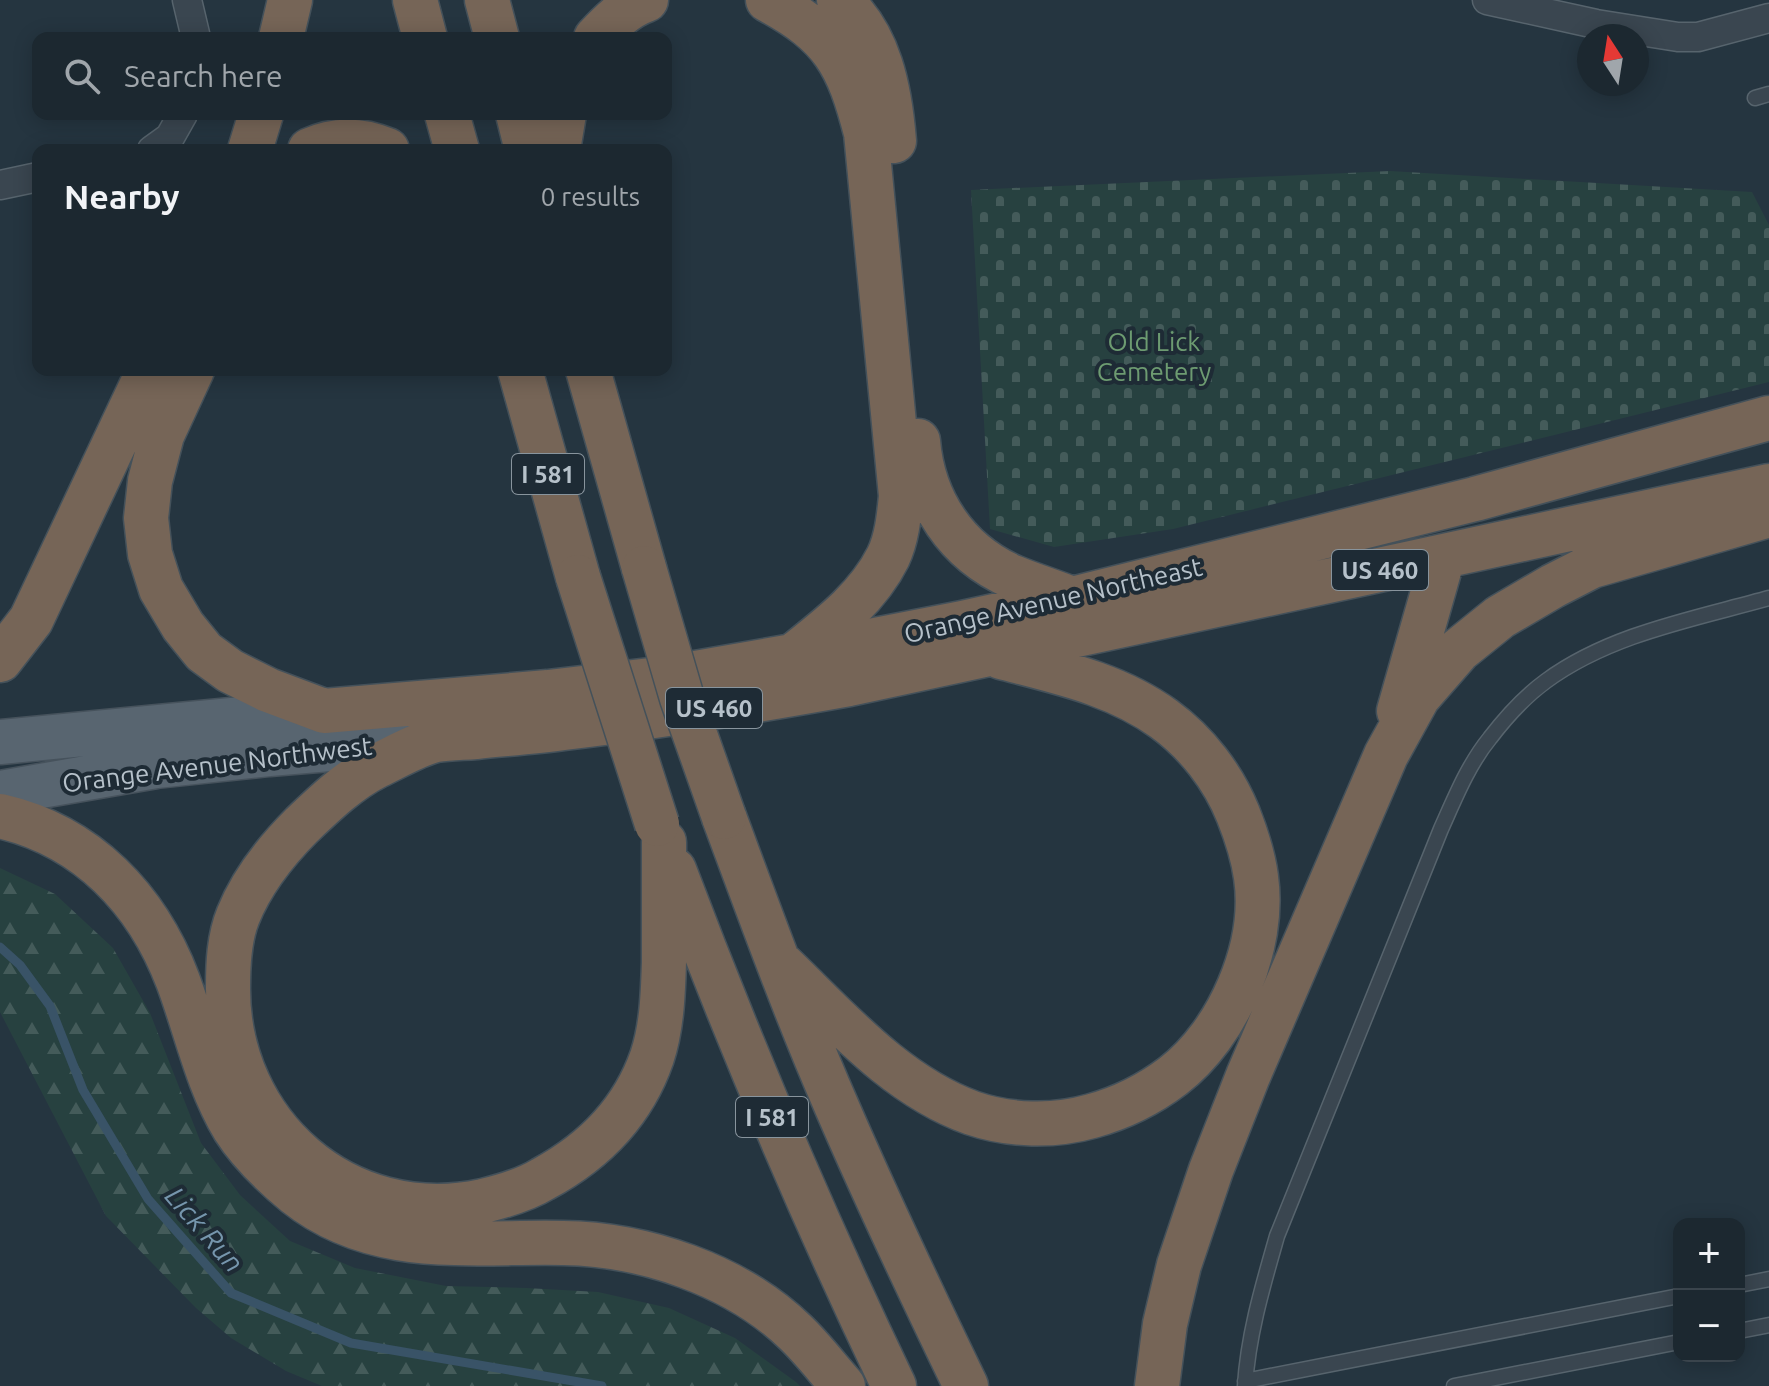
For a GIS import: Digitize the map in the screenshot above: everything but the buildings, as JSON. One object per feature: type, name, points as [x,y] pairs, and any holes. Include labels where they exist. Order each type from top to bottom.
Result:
[{"type":"highway","points":[[282,32],[290,0]]},
{"type":"highway","points":[[415,0],[423,32]]},
{"type":"highway","points":[[487,0],[495,32]]},
{"type":"highway","points":[[602,32],[611,22],[646,0]]},
{"type":"highway","points":[[768,0],[796,15],[825,39],[839,58],[856,94],[866,133],[901,496],[898,526],[889,555],[875,579],[832,625],[793,656]]},
{"type":"highway","points":[[839,0],[868,35],[878,57],[891,106],[920,458],[929,491],[942,518],[960,541],[984,560],[1010,576],[1072,599]]},
{"type":"highway","points":[[252,144],[259,120]]},
{"type":"highway","points":[[449,120],[455,144]]},
{"type":"highway","points":[[520,120],[526,144]]},
{"type":"highway","points":[[559,144],[563,120]]},
{"type":"highway","points":[[325,144],[345,140],[372,144]]},
{"type":"highway","points":[[0,660],[31,620],[146,376]]},
{"type":"highway","points":[[189,376],[162,435],[150,481],[146,518],[150,554],[161,589],[183,626],[204,652],[230,671],[268,690],[324,711]]},
{"type":"highway","name":"I 581","points":[[522,376],[578,577],[661,833],[766,1101],[831,1252],[894,1386]]},
{"type":"highway","name":"I 581","points":[[590,376],[682,698],[724,817],[835,1103],[966,1386]]},
{"type":"highway","name":"Orange Avenue Northeast","points":[[324,711],[548,692],[667,678],[962,623],[1072,599],[1475,499],[1769,418]]},
{"type":"highway","name":"Orange Avenue Northeast","points":[[661,833],[663,990],[653,1055],[638,1091],[614,1124],[594,1145],[564,1168],[532,1185],[496,1198],[462,1205],[424,1206],[385,1200],[342,1182],[302,1156],[274,1128],[242,1073],[231,1034],[228,964],[236,919],[255,881],[286,841],[335,795],[373,768],[434,741],[561,729],[719,707],[849,684],[1769,486]]},
{"type":"highway","points":[[1157,1386],[1165,1324],[1179,1265],[1211,1170],[1248,1076],[1386,755],[1418,697],[1459,650],[1500,617],[1592,566],[1769,515]]},
{"type":"highway","points":[[1386,755],[1443,557]]},
{"type":"highway","points":[[778,961],[861,1041],[910,1080],[937,1098],[974,1114],[1006,1121],[1046,1124],[1078,1120],[1140,1098],[1173,1076],[1198,1053],[1223,1019],[1252,949],[1257,918],[1257,880],[1248,839],[1232,798],[1213,768],[1191,742],[1165,719],[1136,701],[1101,685],[991,654]]},
{"type":"highway","points":[[0,816],[40,828],[73,845],[132,897],[161,941],[215,1088],[234,1128],[257,1158],[297,1195],[337,1219],[387,1237],[431,1243],[565,1243],[623,1250],[679,1263],[721,1280],[755,1300],[794,1331],[843,1386]]},
{"type":"main road","name":"Orange Avenue Northwest","points":[[0,742],[324,711]]},
{"type":"main road","name":"Orange Avenue Northwest","points":[[0,793],[156,766],[434,741]]},
{"type":"street","points":[[187,0],[195,32]]},
{"type":"street","points":[[1487,0],[1596,24],[1678,37],[1698,37],[1769,18]]},
{"type":"street","points":[[160,144],[170,137],[180,120]]},
{"type":"street","points":[[0,185],[32,178]]},
{"type":"lane","points":[[1673,1297],[1245,1383],[1257,1304],[1277,1236],[1441,829],[1464,778],[1488,740],[1518,705],[1546,681],[1585,658],[1641,634],[1769,598]]},
{"type":"lane","points":[[1745,1284],[1769,1279]]},
{"type":"lane","points":[[1745,1330],[1769,1325]]},
{"type":"lane","points":[[1454,1386],[1673,1343]]},
{"type":"green space","name":"Old Lick Cemetery","points":[[1390,171],[1752,192],[1769,225],[1769,382],[1173,529],[1054,547],[990,529],[971,190]]},
{"type":"green space","points":[[0,868],[55,894],[113,948],[150,1013],[201,1143],[240,1195],[290,1241],[355,1268],[446,1286],[598,1292],[669,1308],[735,1338],[800,1386],[322,1386],[286,1371],[231,1338],[196,1308],[106,1216],[0,1012]]},
{"type":"waterway","name":"Lick Run","points":[[0,947],[20,965],[50,1006],[83,1090],[148,1199],[231,1293],[351,1343],[602,1386]]}]
